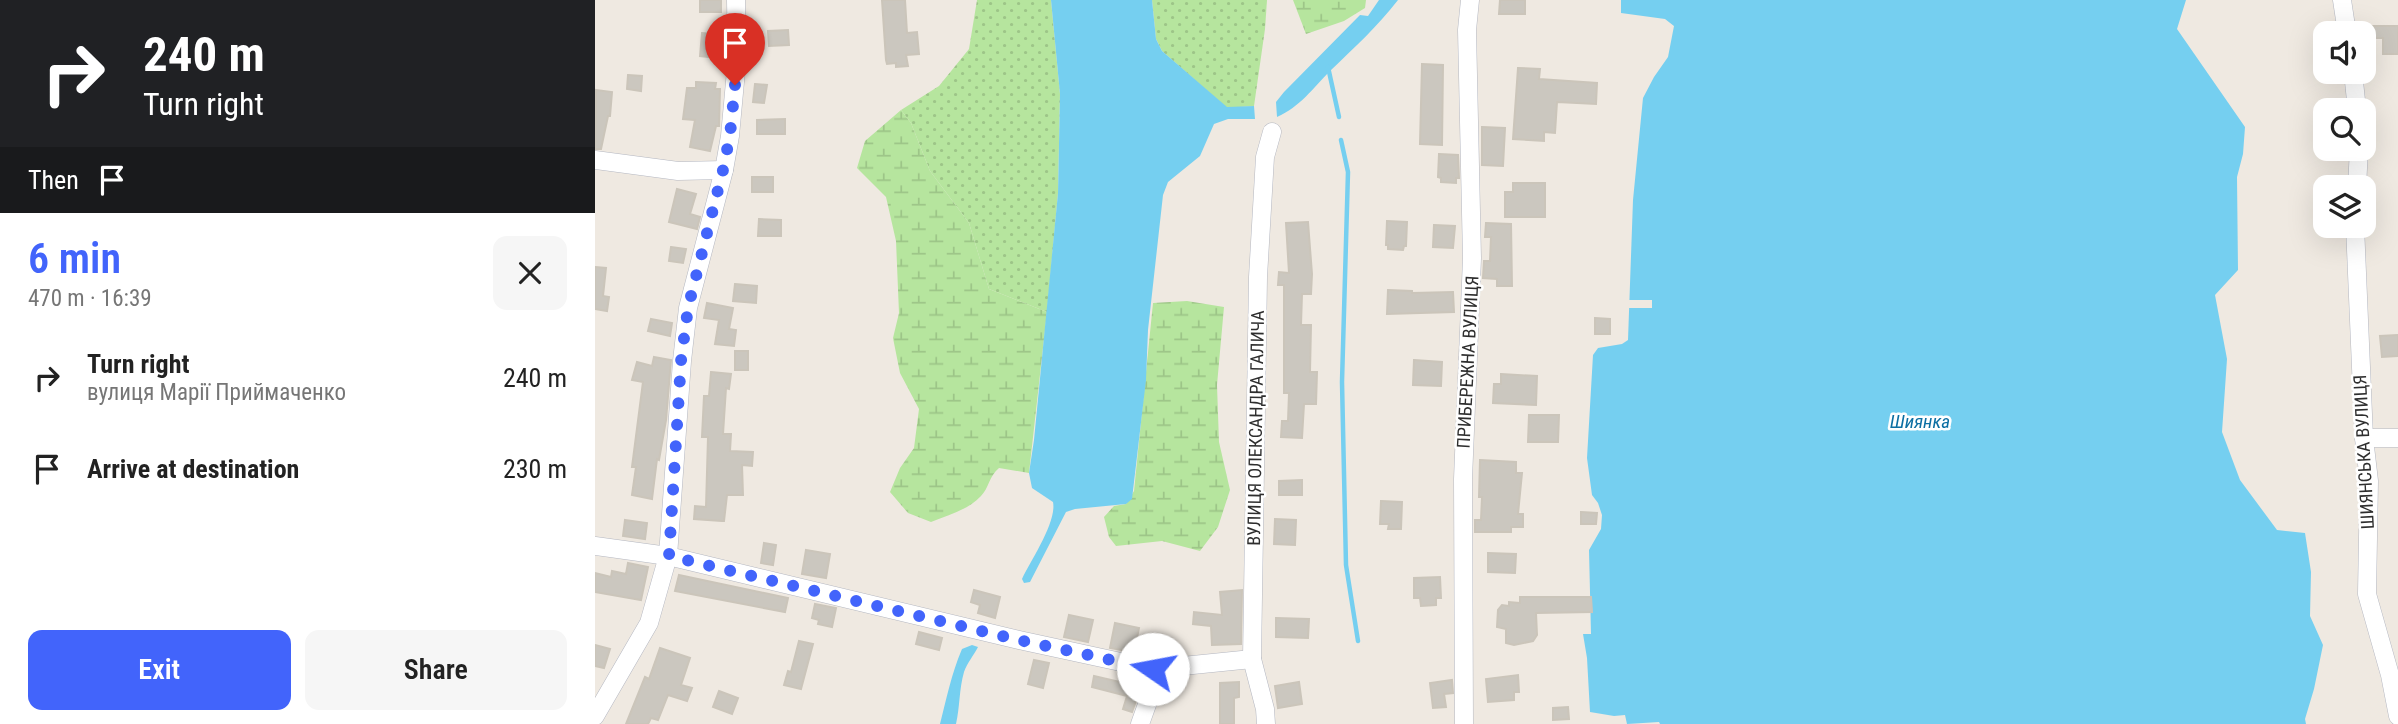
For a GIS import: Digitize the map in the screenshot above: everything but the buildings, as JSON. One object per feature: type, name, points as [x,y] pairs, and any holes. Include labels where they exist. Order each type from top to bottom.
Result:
[{"type":"street","points":[[595,716],[649,623],[669,556],[681,361],[688,308],[730,135],[737,60],[736,0]]},
{"type":"street","name":"ПРИБЕРЕЖНА ВУЛИЦЯ","points":[[1464,724],[1463,479],[1472,258],[1467,30],[1470,0]]},
{"type":"street","points":[[2342,0],[2345,21]]},
{"type":"street","name":"ВУЛИЦЯ ОЛЕКСАНДРА ГАЛИЧА","points":[[1265,724],[1265,709],[1252,659],[1258,277],[1265,157],[1272,132]]},
{"type":"street","points":[[595,160],[678,171],[723,170]]},
{"type":"street","name":"ШИЯНСЬКА ВУЛИЦЯ","points":[[2356,238],[2364,438],[2369,481],[2367,594],[2390,675],[2398,716]]},
{"type":"street","points":[[2364,438],[2398,438]]},
{"type":"street","points":[[595,546],[669,556],[1019,640],[1153,669],[1252,659]]},
{"type":"street","points":[[1140,724],[1153,688],[1153,669]]},
{"type":"green space","points":[[977,0],[1051,0],[1060,94],[1058,193],[1047,312],[989,289],[969,223],[930,171],[911,123],[901,110],[939,86],[969,49]]},
{"type":"green space","points":[[1152,0],[1267,0],[1254,106],[1227,108],[1162,51],[1156,39]]},
{"type":"green space","points":[[1293,0],[1366,0],[1365,8],[1344,21],[1306,34]]},
{"type":"green space","points":[[901,110],[911,123],[930,171],[969,223],[989,289],[1047,312],[1029,473],[999,468],[976,501],[931,522],[908,513],[890,492],[900,468],[914,448],[919,409],[900,373],[893,338],[899,313],[896,241],[886,197],[857,168],[865,141]]},
{"type":"green space","points":[[1187,301],[1224,307],[1217,385],[1219,442],[1230,490],[1218,527],[1200,551],[1162,541],[1116,546],[1109,537],[1104,517],[1114,506],[1126,504],[1134,491],[1153,303]]},
{"type":"water","points":[[1051,0],[1152,0],[1156,39],[1162,51],[1227,107],[1254,106],[1255,119],[1228,119],[1214,124],[1200,156],[1168,182],[1163,195],[1132,499],[1126,504],[1066,512],[1030,582],[1024,583],[1022,579],[1047,530],[1053,510],[1053,502],[1032,488],[1029,473],[1058,193],[1060,94]]},
{"type":"water","points":[[1379,0],[1398,0],[1306,97],[1277,117],[1276,102],[1284,92],[1360,15],[1368,16]]},
{"type":"water","name":"Шиянка","points":[[1621,0],[2186,0],[2177,29],[2245,127],[2243,154],[2237,177],[2238,270],[2215,295],[2227,359],[2222,432],[2240,480],[2277,530],[2305,533],[2311,572],[2310,616],[2323,645],[2306,724],[1627,724],[1625,715],[1590,712],[1583,634],[1591,634],[1589,550],[1601,529],[1602,515],[1592,495],[1587,458],[1593,355],[1598,348],[1622,344],[1628,340],[1633,200],[1643,98],[1668,57],[1674,26],[1665,19],[1621,13]]},
{"type":"water","points":[[972,645],[978,647],[964,672],[956,724],[940,724],[962,649]]},
{"type":"pier","points":[[1629,300],[1652,300],[1652,308],[1628,308]]},
{"type":"waterway","points":[[1328,67],[1339,117]]},
{"type":"waterway","points":[[1341,140],[1348,172],[1342,382],[1346,565],[1358,641]]},
{"type":"route","points":[[735,85],[723,170],[688,308],[681,361],[669,556],[1019,640],[1153,669]]}]
